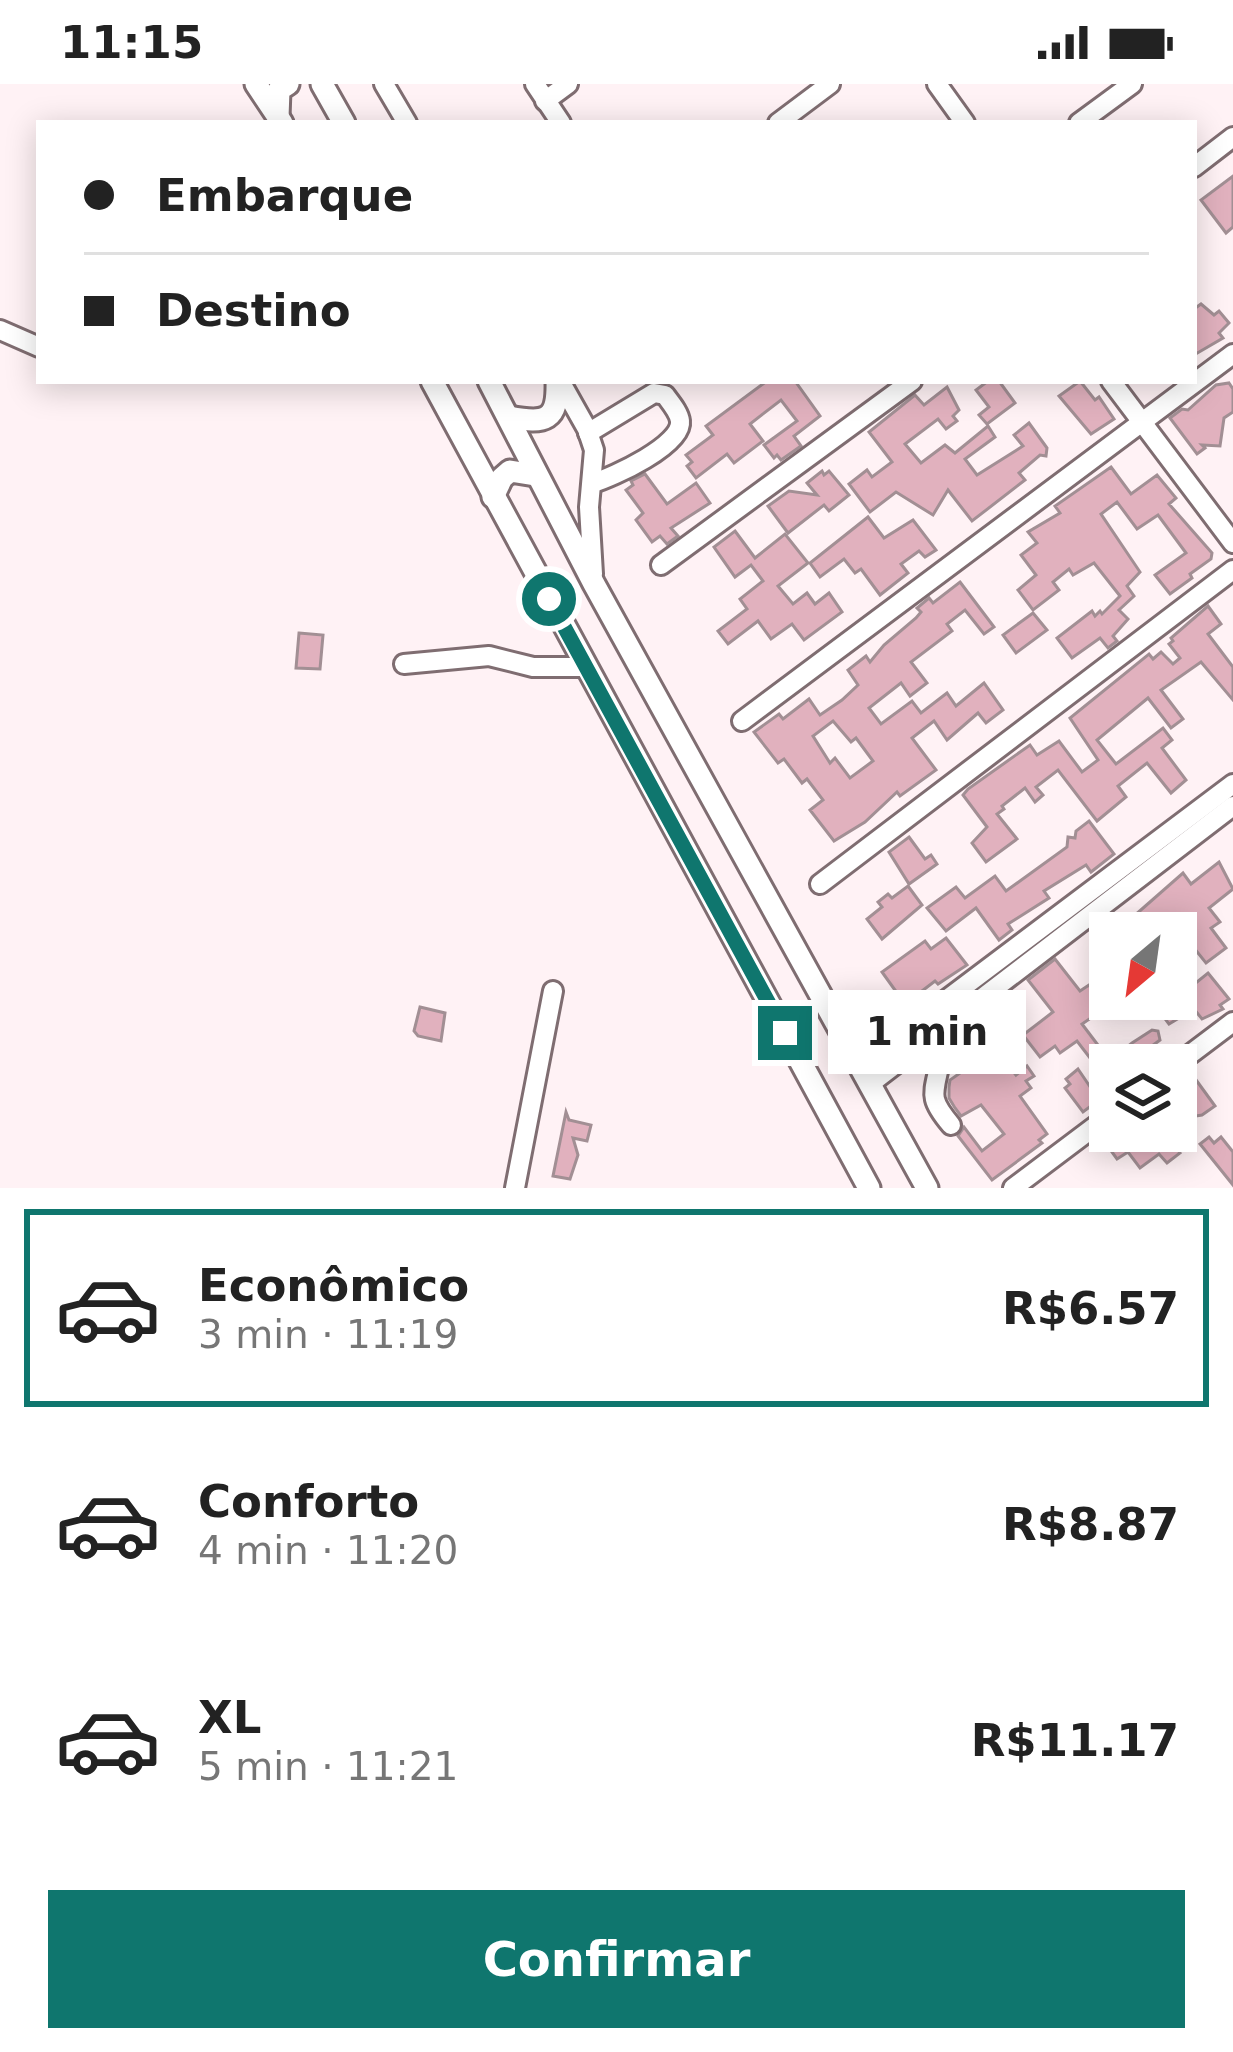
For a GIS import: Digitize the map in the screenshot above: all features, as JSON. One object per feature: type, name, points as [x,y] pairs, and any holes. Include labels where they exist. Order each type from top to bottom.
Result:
[{"type":"main road","points":[[256,84],[280,120]]},
{"type":"main road","points":[[280,120],[279,90],[287,84]]},
{"type":"main road","points":[[318,87],[342,120]]},
{"type":"main road","points":[[434,384],[868,1188]]},
{"type":"main road","points":[[491,384],[535,475],[927,1188]]},
{"type":"main road","points":[[509,417],[541,421],[550,416],[556,408],[558,384]]},
{"type":"main road","points":[[493,497],[510,471],[535,475]]},
{"type":"street","points":[[384,84],[405,120]]},
{"type":"street","points":[[559,120],[540,93],[568,84]]},
{"type":"street","points":[[782,120],[830,84]]},
{"type":"street","points":[[937,84],[963,120]]},
{"type":"street","points":[[1083,120],[1132,84]]},
{"type":"street","points":[[1197,165],[1233,137]]},
{"type":"street","points":[[0,330],[36,346]]},
{"type":"street","points":[[1197,382],[1233,354]]},
{"type":"street","points":[[560,384],[594,450],[589,542],[595,584]]},
{"type":"street","points":[[662,566],[908,384]]},
{"type":"street","points":[[1113,384],[1233,543]]},
{"type":"street","points":[[742,721],[1194,384]]},
{"type":"street","points":[[588,433],[654,393],[664,394],[680,417],[681,427],[674,437],[622,474],[593,483]]},
{"type":"street","points":[[820,884],[1233,570]]},
{"type":"street","points":[[404,664],[489,656],[533,667],[586,667]]},
{"type":"street","points":[[890,1054],[927,1041],[1233,784]]},
{"type":"street","points":[[866,1074],[913,1025],[1233,806]]},
{"type":"street","points":[[514,1188],[553,991]]},
{"type":"street","points":[[1197,1049],[1233,1022]]},
{"type":"street","points":[[913,1025],[939,1067],[931,1087],[951,1125]]},
{"type":"street","points":[[1013,1188],[1089,1131]]},
{"type":"building","points":[[1233,176],[1233,227],[1226,233],[1201,200]]},
{"type":"building","points":[[1201,304],[1214,315],[1219,311],[1229,323],[1219,333],[1223,338],[1197,353],[1197,307]]},
{"type":"building","points":[[1229,383],[1233,412],[1224,418],[1220,446],[1202,445],[1205,448],[1197,454],[1170,418],[1188,410],[1216,385]]},
{"type":"building","points":[[763,384],[797,384],[820,416],[794,436],[801,446],[781,460],[777,455],[774,458],[764,445],[797,421],[781,400],[750,424],[763,441],[734,463],[727,454],[696,478],[686,455],[713,435],[706,426]]},
{"type":"building","points":[[984,384],[1001,384],[1015,403],[987,424],[979,415],[989,407],[976,390]]},
{"type":"building","points":[[1082,384],[1095,400],[1099,397],[1114,419],[1091,434],[1059,396]]},
{"type":"building","points":[[947,387],[959,410],[953,416],[957,421],[946,429],[938,419],[905,444],[921,463],[945,445],[955,453],[988,426],[995,437],[965,459],[977,475],[1023,446],[1014,435],[1029,423],[1047,448],[1046,456],[1040,455],[1019,473],[1025,480],[972,521],[948,490],[933,515],[896,492],[870,512],[849,484],[867,470],[872,477],[892,462],[869,432],[915,395],[924,405]]},
{"type":"building","points":[[1111,467],[1131,494],[1157,475],[1176,498],[1169,504],[1212,553],[1211,559],[1170,594],[1155,575],[1186,553],[1158,515],[1137,529],[1117,502],[1101,514],[1140,572],[1127,586],[1134,596],[1119,610],[1128,619],[1108,648],[1100,638],[1072,658],[1057,638],[1092,611],[1095,616],[1102,614],[1120,596],[1094,563],[1073,575],[1069,569],[1053,582],[1059,590],[1033,610],[1018,590],[1036,575],[1021,555],[1037,543],[1028,532],[1060,513],[1055,506]]},
{"type":"building","points":[[822,471],[824,475],[829,471],[849,495],[829,511],[824,505],[788,533],[768,506],[789,491],[817,495],[807,483]]},
{"type":"building","points":[[645,474],[667,504],[696,483],[710,503],[671,528],[678,536],[667,544],[660,536],[652,542],[636,520],[643,513],[626,490],[633,485],[631,481]]},
{"type":"building","points":[[868,517],[884,538],[913,520],[936,550],[925,557],[919,551],[901,564],[908,573],[880,595],[861,569],[855,573],[844,559],[820,577],[810,563]]},
{"type":"building","points":[[735,531],[755,558],[785,534],[808,563],[778,586],[793,604],[807,593],[815,604],[829,593],[842,612],[804,640],[792,624],[771,639],[758,621],[728,644],[718,631],[747,609],[740,599],[763,581],[751,565],[735,577],[714,547]]},
{"type":"building","points":[[960,582],[994,627],[984,634],[965,610],[947,624],[952,631],[911,662],[927,683],[910,696],[901,683],[869,708],[881,724],[912,701],[921,713],[947,693],[956,706],[984,683],[1003,710],[986,723],[978,713],[947,740],[934,721],[912,738],[936,770],[900,796],[897,792],[865,822],[834,841],[810,810],[823,800],[784,759],[778,763],[754,732],[779,714],[783,719],[809,699],[820,715],[842,700],[858,685],[848,670],[866,656],[870,662],[916,618],[921,612],[917,608],[929,598],[933,603]],"holes":[[[833,721],[851,742],[856,738],[873,761],[850,778],[835,758],[830,763],[813,736]]]},
{"type":"building","points":[[1208,606],[1221,624],[1208,634],[1233,667],[1233,700],[1201,662],[1161,690],[1183,719],[1171,728],[1148,698],[1097,740],[1116,764],[1163,728],[1172,740],[1162,748],[1186,780],[1171,793],[1147,763],[1118,786],[1126,797],[1097,821],[1058,770],[1036,787],[1043,795],[1035,802],[1025,788],[1002,806],[997,814],[1017,839],[986,862],[972,843],[987,827],[963,795],[968,789],[1030,745],[1037,755],[1059,741],[1082,772],[1098,760],[1070,718],[1149,654],[1153,659],[1161,652],[1173,664],[1180,658],[1169,644],[1171,638]]},
{"type":"building","points":[[1033,613],[1047,630],[1016,653],[1003,635]]},
{"type":"building","points":[[299,633],[323,635],[320,669],[296,668]]},
{"type":"building","points":[[1089,821],[1114,854],[1091,872],[1086,865],[1044,891],[1049,898],[1008,924],[1012,930],[999,940],[976,908],[946,931],[927,908],[956,887],[965,898],[995,876],[1006,891],[1067,847],[1068,837],[1075,838],[1076,831]]},
{"type":"building","points":[[909,837],[925,859],[931,855],[937,864],[909,884],[889,852]]},
{"type":"building","points":[[1219,862],[1233,889],[1209,908],[1220,922],[1211,928],[1226,948],[1206,963],[1197,952],[1197,912],[1139,912],[1183,873],[1191,884]]},
{"type":"building","points":[[908,886],[922,905],[882,939],[867,919],[882,907],[878,902]]},
{"type":"building","points":[[946,938],[967,965],[905,1004],[882,972],[925,941],[931,949]]},
{"type":"building","points":[[1055,959],[1080,991],[1089,985],[1089,1019],[1082,1024],[1097,1044],[1089,1044],[1089,1057],[1077,1041],[1060,1053],[1055,1046],[1040,1057],[1023,1035],[1053,1012],[1028,980]]},
{"type":"building","points":[[1208,973],[1229,999],[1220,1005],[1223,1009],[1202,1019],[1197,1013],[1197,982]]},
{"type":"building","points":[[420,1007],[445,1013],[441,1041],[414,1031]]},
{"type":"building","points":[[988,1014],[1009,1042],[997,1051],[1016,1075],[1027,1066],[1034,1076],[1026,1081],[1031,1088],[1020,1096],[1047,1134],[1039,1140],[1042,1143],[992,1180],[958,1136],[964,1127],[982,1151],[1004,1134],[981,1105],[961,1116],[955,1108],[949,1098],[950,1080],[963,1071],[944,1046]]},
{"type":"building","points":[[1152,1030],[1158,1031],[1160,1040],[1131,1044]]},
{"type":"building","points":[[1078,1069],[1089,1085],[1089,1108],[1083,1112],[1065,1088],[1070,1084],[1066,1079]]},
{"type":"building","points":[[1197,1081],[1215,1106],[1197,1116]]},
{"type":"building","points":[[566,1112],[569,1120],[591,1125],[587,1141],[573,1138],[578,1155],[570,1179],[553,1176]]},
{"type":"building","points":[[1209,1137],[1214,1143],[1221,1137],[1233,1152],[1233,1185],[1200,1144]]},
{"type":"building","points":[[1128,1152],[1180,1153],[1167,1163],[1159,1154],[1140,1168]]},
{"type":"route","points":[[549,599],[785,1033]]}]
